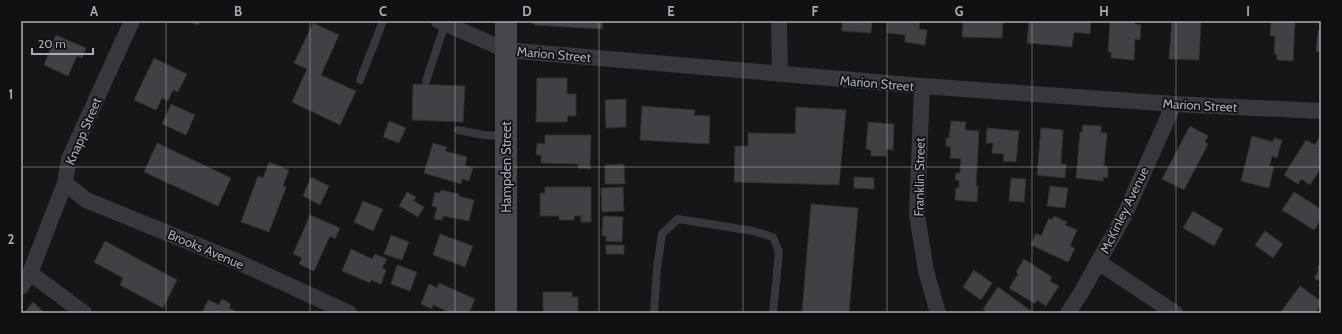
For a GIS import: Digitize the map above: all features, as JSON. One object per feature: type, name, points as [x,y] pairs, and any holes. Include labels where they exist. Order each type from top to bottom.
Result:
[{"type":"main road","name":"Hampden Street","points":[[506,21],[506,313]]},
{"type":"street","name":"Knapp Street","points":[[21,287],[30,273],[65,183],[69,160],[132,21]]},
{"type":"street","points":[[779,21],[780,74]]},
{"type":"street","name":"Marion Street","points":[[442,22],[506,50],[922,86],[1174,104],[1321,111]]},
{"type":"street","name":"Franklin Street","points":[[922,86],[917,215],[926,271],[938,313]]},
{"type":"street","name":"McKinley Avenue","points":[[1068,313],[1125,214],[1174,104]]},
{"type":"street","name":"Brooks Avenue","points":[[65,183],[86,200],[236,261],[349,313]]},
{"type":"street","points":[[1098,262],[1175,313]]},
{"type":"street","points":[[30,273],[84,313]]},
{"type":"lane","points":[[360,80],[383,21]]},
{"type":"lane","points":[[426,81],[442,22]]},
{"type":"lane","points":[[458,130],[484,136],[506,136]]},
{"type":"lane","points":[[654,313],[657,268],[662,234],[678,219],[753,231],[773,237],[779,252],[773,313]]},
{"type":"building","points":[[188,21],[200,21],[198,25]]},
{"type":"building","points":[[530,21],[603,21],[602,29],[535,25]]},
{"type":"building","points":[[842,21],[872,21],[871,33],[842,31]]},
{"type":"building","points":[[888,21],[920,21],[919,29],[927,30],[925,45],[905,42],[905,35],[887,33]]},
{"type":"building","points":[[963,21],[1003,21],[1002,38],[962,37]]},
{"type":"building","points":[[1029,21],[1091,21],[1090,34],[1074,32],[1072,47],[1027,43]]},
{"type":"building","points":[[1110,21],[1135,21],[1135,24],[1141,25],[1140,40],[1135,39],[1134,60],[1111,58],[1111,52],[1108,52]]},
{"type":"building","points":[[1172,21],[1201,21],[1199,60],[1169,59]]},
{"type":"building","points":[[1271,21],[1295,21],[1293,61],[1277,60],[1277,55],[1274,54],[1275,36],[1270,36]]},
{"type":"building","points":[[313,23],[339,35],[321,75],[356,91],[340,125],[292,102],[307,69],[294,63]]},
{"type":"building","points":[[1318,31],[1321,31],[1321,52],[1316,51]]},
{"type":"building","points":[[56,35],[86,48],[82,58],[77,56],[68,76],[44,65]]},
{"type":"building","points":[[154,58],[187,74],[178,92],[173,90],[168,101],[162,98],[156,110],[134,100]]},
{"type":"building","points":[[537,78],[567,78],[567,94],[576,94],[576,116],[568,116],[567,122],[536,122]]},
{"type":"building","points":[[413,84],[465,86],[463,122],[412,120]]},
{"type":"building","points":[[626,99],[626,127],[606,128],[605,100]]},
{"type":"building","points":[[171,104],[195,115],[186,135],[162,124]]},
{"type":"building","points":[[642,106],[695,110],[694,115],[710,116],[709,144],[640,140]]},
{"type":"building","points":[[796,107],[846,110],[839,185],[734,182],[735,146],[748,146],[748,133],[795,134]]},
{"type":"building","points":[[389,121],[406,128],[399,143],[383,137]]},
{"type":"building","points":[[951,121],[966,122],[965,130],[979,131],[976,186],[978,186],[977,202],[955,200],[956,188],[959,188],[959,180],[955,180],[956,173],[960,173],[961,159],[950,158],[951,147],[946,146],[946,138],[949,138]]},
{"type":"building","points":[[868,122],[894,124],[893,150],[886,149],[886,156],[871,156],[871,150],[866,149]]},
{"type":"building","points":[[1083,125],[1101,126],[1101,133],[1107,133],[1104,166],[1108,167],[1108,178],[1103,177],[1103,181],[1076,178],[1080,132],[1082,132]]},
{"type":"building","points":[[1190,126],[1208,136],[1205,142],[1208,144],[1184,190],[1162,179]]},
{"type":"building","points":[[987,128],[1019,131],[1016,162],[1003,161],[1004,154],[992,153],[993,143],[986,143]]},
{"type":"building","points":[[1041,128],[1063,130],[1061,164],[1066,164],[1065,178],[1037,175]]},
{"type":"building","points":[[545,135],[591,135],[590,169],[578,168],[578,164],[541,163],[541,155],[536,155],[537,143],[545,144]]},
{"type":"building","points":[[1252,136],[1273,142],[1274,138],[1282,140],[1277,158],[1272,156],[1270,166],[1274,167],[1269,188],[1241,181]]},
{"type":"building","points":[[1319,138],[1321,139],[1321,168],[1310,185],[1301,179],[1298,184],[1284,175],[1306,140],[1315,145]]},
{"type":"building","points":[[157,143],[231,178],[218,206],[144,172]]},
{"type":"building","points":[[433,143],[447,147],[445,151],[467,157],[465,165],[473,168],[469,181],[462,179],[461,184],[424,173]]},
{"type":"building","points":[[269,162],[289,170],[283,186],[286,187],[269,232],[241,222],[258,176],[263,178]]},
{"type":"building","points":[[624,164],[625,184],[605,184],[605,165]]},
{"type":"building","points":[[311,177],[329,186],[320,205],[303,196]]},
{"type":"building","points":[[854,177],[874,178],[874,189],[854,188]]},
{"type":"building","points":[[1011,178],[1026,179],[1024,202],[1009,201]]},
{"type":"building","points":[[1050,186],[1068,188],[1065,208],[1047,206]]},
{"type":"building","points":[[545,187],[591,187],[591,222],[581,222],[581,216],[574,216],[574,220],[559,220],[559,216],[540,216],[540,193],[545,193]]},
{"type":"building","points":[[623,187],[624,211],[602,212],[601,188]]},
{"type":"building","points":[[441,190],[459,194],[458,196],[474,200],[469,221],[443,216],[442,220],[434,219],[437,207],[432,206],[435,192],[440,193]]},
{"type":"building","points":[[407,192],[416,197],[414,201],[424,207],[418,217],[399,206]]},
{"type":"building","points":[[1294,192],[1321,209],[1321,220],[1314,230],[1282,210]]},
{"type":"building","points":[[363,201],[383,209],[373,231],[354,222]]},
{"type":"building","points":[[811,204],[858,208],[849,313],[802,313]]},
{"type":"building","points":[[1193,211],[1223,229],[1214,246],[1183,228]]},
{"type":"building","points":[[310,215],[340,228],[335,239],[330,236],[314,271],[299,264],[302,258],[293,254]]},
{"type":"building","points":[[603,216],[623,217],[622,242],[606,241],[606,236],[602,236]]},
{"type":"building","points":[[1054,216],[1067,222],[1065,225],[1077,230],[1070,246],[1075,248],[1068,262],[1031,245],[1036,233],[1041,236],[1049,218],[1052,220]]},
{"type":"building","points":[[1265,231],[1283,244],[1273,258],[1255,245]]},
{"type":"building","points":[[440,234],[473,246],[465,267],[433,255]]},
{"type":"building","points":[[391,235],[409,242],[402,260],[384,254]]},
{"type":"building","points":[[105,241],[177,280],[163,308],[120,285],[123,278],[94,262]]},
{"type":"building","points":[[606,245],[624,245],[624,254],[606,254]]},
{"type":"building","points":[[351,249],[372,259],[375,254],[387,259],[382,268],[386,270],[381,284],[371,280],[370,283],[342,271]]},
{"type":"building","points":[[1024,259],[1052,277],[1050,281],[1059,286],[1046,306],[1037,300],[1035,304],[1009,288],[1018,274],[1016,272]]},
{"type":"building","points":[[1321,262],[1321,282],[1314,278],[1319,270],[1317,268]]},
{"type":"building","points":[[397,265],[417,272],[410,291],[391,284]]},
{"type":"building","points":[[974,270],[992,283],[981,300],[963,287]]},
{"type":"building","points":[[439,283],[475,299],[469,313],[451,313],[433,305],[432,309],[421,304],[429,284],[437,288]]},
{"type":"building","points":[[1300,286],[1321,301],[1321,305],[1315,313],[1280,313]]},
{"type":"building","points":[[998,287],[1034,313],[985,313],[986,311],[983,309]]},
{"type":"building","points":[[543,292],[572,292],[572,297],[578,297],[578,313],[543,313]]},
{"type":"building","points":[[222,299],[231,304],[229,308],[240,313],[202,313],[208,300],[219,305]]},
{"type":"building","points":[[33,302],[45,313],[24,313]]}]
